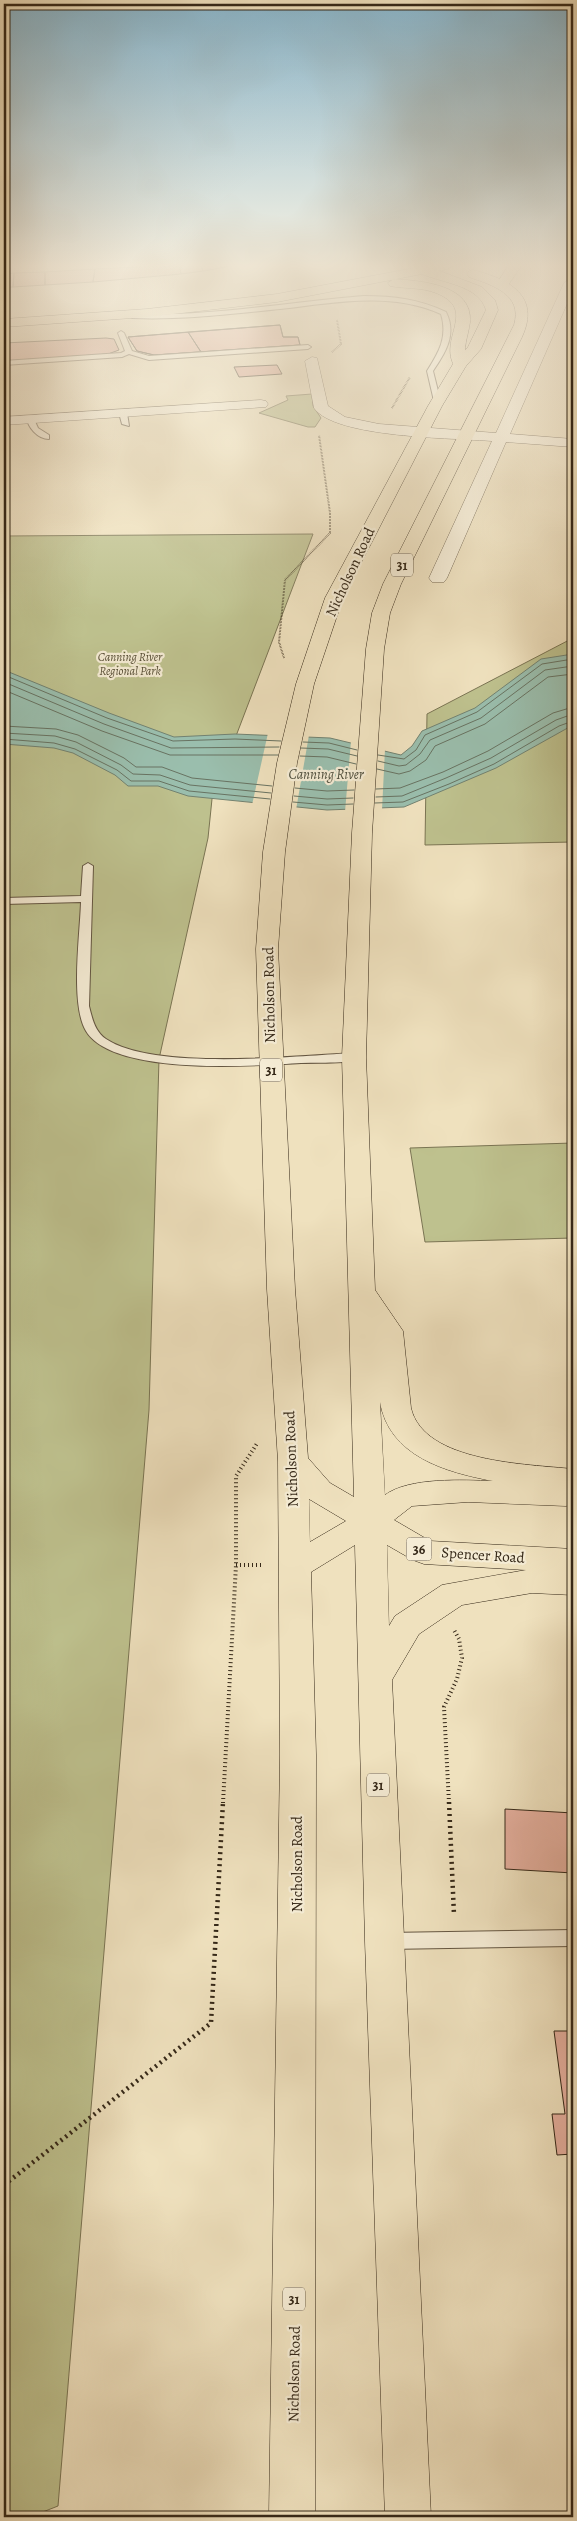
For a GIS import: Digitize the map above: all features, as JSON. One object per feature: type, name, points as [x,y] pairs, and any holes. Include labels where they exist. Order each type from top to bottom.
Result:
[{"type":"main road","name":"Nicholson Road","points":[[292,2517],[298,1775],[293,1461],[281,1289],[270,1060],[267,949],[274,852],[287,763],[306,684],[334,598],[421,431],[449,383]]},
{"type":"main road","name":"31","points":[[408,2517],[384,1941],[354,1057],[362,833],[375,649],[381,613],[392,584],[493,383]]},
{"type":"main road","points":[[361,1290],[389,1330],[392,1383],[400,1420],[411,1435],[428,1449],[471,1466],[573,1480]]},
{"type":"main road","name":"Spencer Road","points":[[293,1461],[320,1491],[424,1552],[573,1561]]},
{"type":"main road","points":[[294,1567],[371,1521],[405,1496],[468,1491],[573,1494]]},
{"type":"main road","points":[[375,1679],[406,1625],[454,1594],[532,1581],[573,1582]]},
{"type":"street","points":[[316,383],[321,408],[341,421],[370,427],[573,443]]},
{"type":"street","points":[[438,578],[525,383]]},
{"type":"street","points":[[4,421],[124,418],[261,404]]},
{"type":"lane","points":[[433,383],[438,401]]},
{"type":"lane","points":[[30,419],[34,429],[46,437]]},
{"type":"lane","points":[[88,866],[83,1006],[88,1024],[101,1041],[125,1052],[159,1059],[205,1061],[354,1057]]},
{"type":"lane","points":[[4,901],[87,900]]},
{"type":"lane","points":[[384,1941],[573,1938]]},
{"type":"path","points":[[370,427],[378,415],[390,412],[407,383]]},
{"type":"path","points":[[286,663],[278,642],[285,580],[330,533],[330,513],[318,428]]},
{"type":"path","points":[[4,2185],[211,2023],[236,1564]]},
{"type":"path","points":[[449,1623],[459,1636],[463,1660],[456,1684],[444,1706],[455,1940]]},
{"type":"green space","points":[[312,394],[313,406],[321,418],[315,427],[308,427],[259,413],[288,400],[286,396]]},
{"type":"green space","name":"Canning River Regional Park","points":[[313,534],[212,799],[208,838],[159,1059],[149,1410],[58,2506],[30,2517],[4,2517],[4,536]]},
{"type":"green space","points":[[573,638],[573,842],[425,845],[427,714]]},
{"type":"green space","points":[[573,1143],[573,1238],[425,1242],[410,1148]]},
{"type":"water","name":"Canning River","points":[[573,654],[573,725],[496,768],[404,807],[327,810],[188,796],[158,786],[128,786],[115,775],[73,753],[54,748],[4,744],[4,670],[109,713],[174,737],[235,734],[330,738],[401,755],[412,746],[422,731],[475,708],[541,659]]},
{"type":"pier","points":[[268,733],[309,735],[296,810],[252,805]]},
{"type":"pier","points":[[351,741],[385,749],[382,810],[345,812]]},
{"type":"building","points":[[505,1809],[573,1813],[573,1873],[505,1869]]},
{"type":"building","points":[[554,2031],[573,2031],[573,2154],[557,2155],[552,2114],[565,2114]]}]
